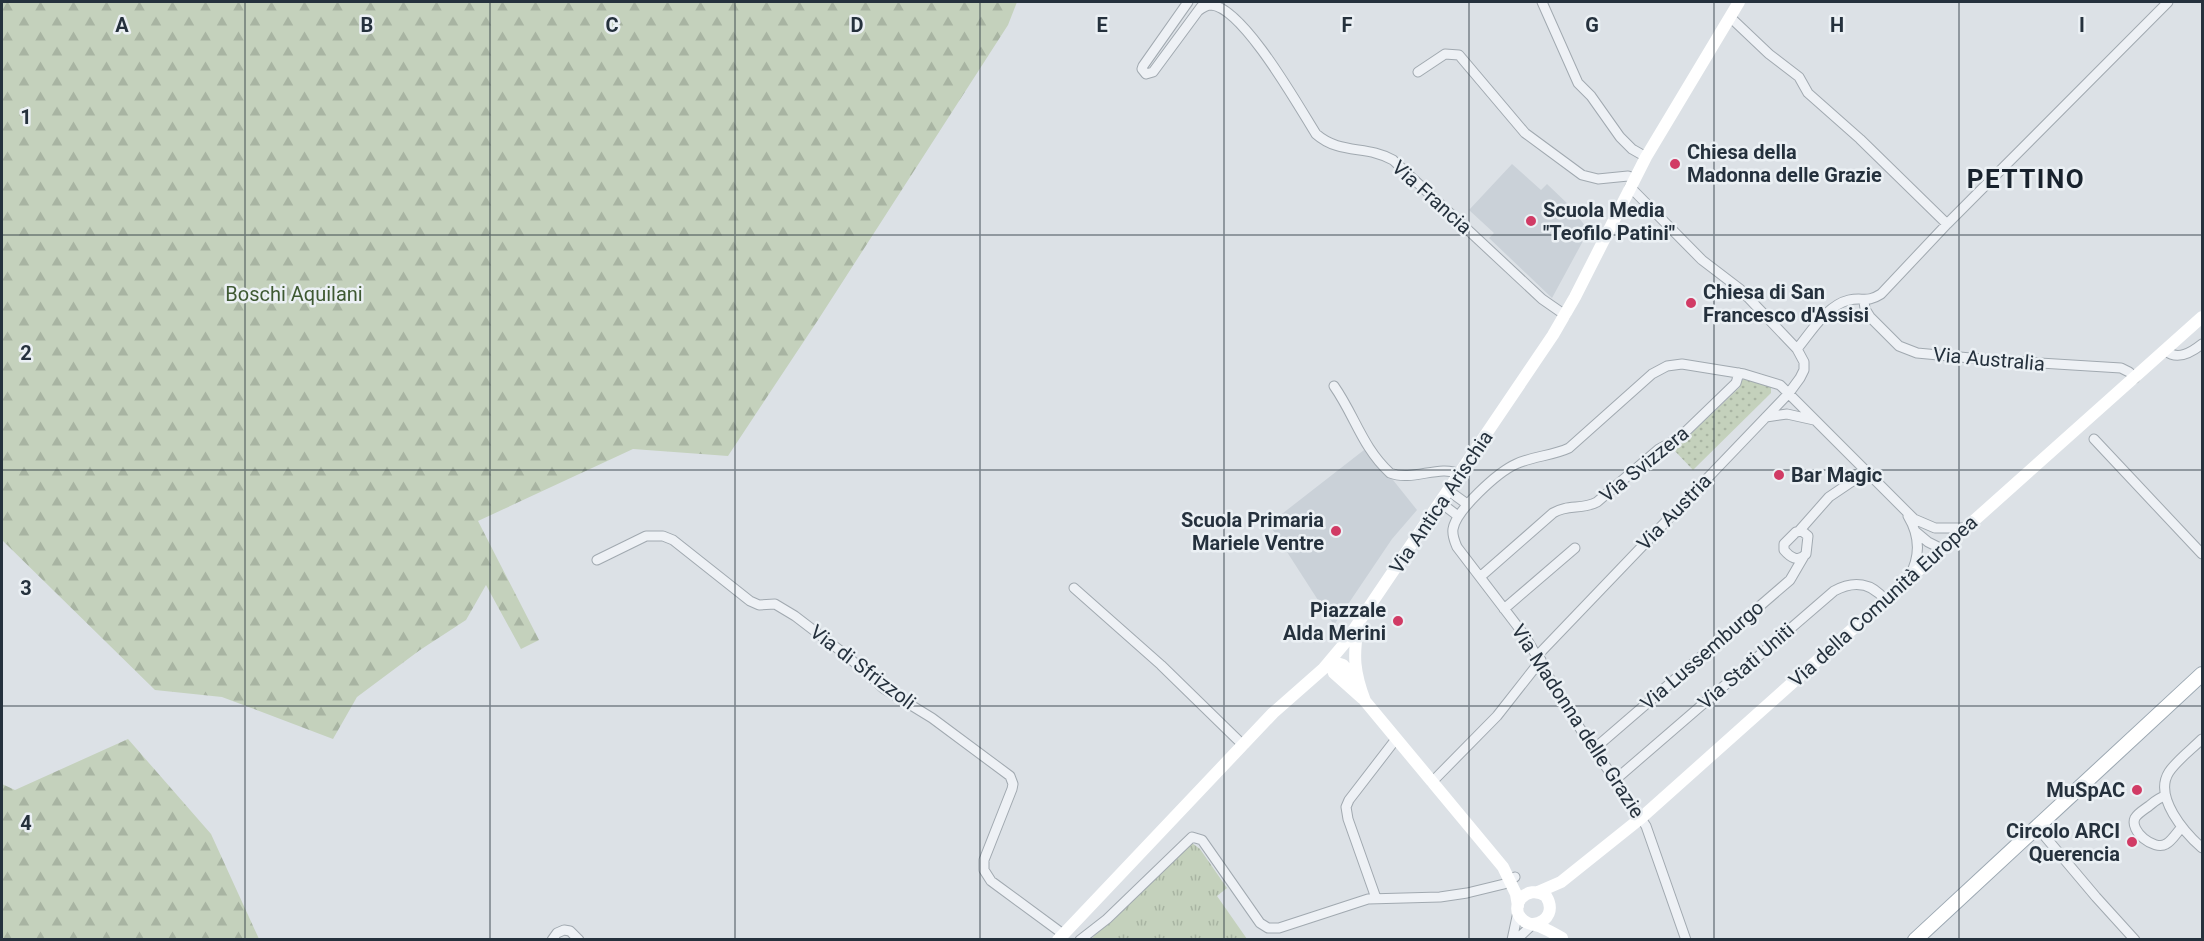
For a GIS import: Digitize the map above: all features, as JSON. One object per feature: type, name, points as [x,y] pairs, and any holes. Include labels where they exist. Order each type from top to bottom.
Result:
[{"type":"main road","points":[[1915,939],[2202,674]]},
{"type":"street","points":[[1188,2],[1143,66],[1143,72],[1149,75],[1153,72],[1206,2]]},
{"type":"street","name":"Via Francia","points":[[1221,2],[1228,14],[1261,49],[1316,134],[1331,145],[1375,152],[1393,160],[1542,299],[1565,315]]},
{"type":"street","points":[[1542,2],[1578,83],[1591,96],[1620,137],[1632,149],[1646,157]]},
{"type":"street","name":"Via Antica Arischia","points":[[1059,938],[1273,712],[1330,661],[1359,622],[1565,315],[1632,182],[1739,2]]},
{"type":"street","points":[[1418,72],[1445,54],[1459,55],[1526,133],[1582,175],[1598,179],[1628,176],[1702,260],[1740,289],[1797,349],[1834,307],[1850,300],[1870,300],[1881,294],[1947,224],[2165,5],[2174,2]]},
{"type":"street","points":[[1198,11],[1205,6],[1213,5],[1228,14]]},
{"type":"street","points":[[1730,17],[1769,54],[1799,77],[1808,93],[1860,139],[1947,224]]},
{"type":"street","name":"Via Australia","points":[[1864,301],[1864,309],[1870,317],[1899,346],[1910,351],[1932,355],[2121,368],[2135,378]]},
{"type":"street","name":"Via della Comunità Europea","points":[[1537,892],[1562,882],[1641,818],[2202,317]]},
{"type":"street","points":[[2166,351],[2172,355],[2183,355],[2202,344]]},
{"type":"street","name":"Via Austria","points":[[1432,782],[1493,721],[1539,657],[1789,393],[1800,378],[1804,366],[1797,349]]},
{"type":"street","points":[[1441,503],[1458,516],[1467,504],[1512,465],[1569,448],[1659,369],[1682,364],[1739,373],[1775,383],[1789,393],[1905,512],[1923,524],[1933,534],[1942,549]]},
{"type":"street","name":"Via Svizzera","points":[[1480,577],[1553,513],[1563,508],[1590,506],[1597,502],[1659,449],[1679,438],[1736,383],[1739,373]]},
{"type":"street","points":[[1334,387],[1350,411],[1365,443],[1390,472],[1410,476],[1451,471],[1460,474]]},
{"type":"street","points":[[1766,417],[1787,414],[1816,421]]},
{"type":"street","points":[[2094,439],[2202,554]]},
{"type":"street","points":[[1804,556],[1792,558],[1783,547],[1785,542],[1810,520],[1829,497],[1866,472]]},
{"type":"street","points":[[1449,491],[1467,504]]},
{"type":"street","points":[[1905,512],[1923,539],[1942,549]]},
{"type":"street","name":"Via Madonna delle Grazie","points":[[1458,516],[1453,531],[1454,540],[1466,560],[1539,657],[1561,698],[1641,818],[1650,835],[1686,939]]},
{"type":"street","name":"Via Lussemburgo","points":[[1594,749],[1790,580],[1807,550],[1810,520]]},
{"type":"street","points":[[1923,524],[1941,529],[1964,528]]},
{"type":"street","points":[[1905,582],[1911,572],[1917,551],[1918,542],[1915,530]]},
{"type":"street","points":[[1799,531],[1805,532],[1808,536]]},
{"type":"street","name":"Via di Sfrizzoli","points":[[597,560],[646,536],[663,536],[673,540],[750,601],[759,605],[775,604],[795,616],[846,655],[883,688],[932,718],[1010,776],[1012,789],[986,854],[984,870],[991,881],[1059,938]]},
{"type":"street","points":[[1504,609],[1575,548]]},
{"type":"street","name":"Via Stati Uniti","points":[[1615,780],[1834,591],[1845,587],[1866,585],[1878,590],[1885,600]]},
{"type":"street","points":[[1074,588],[1161,665],[1243,744]]},
{"type":"street","points":[[1353,685],[1354,651],[1359,622]]},
{"type":"street","points":[[1330,661],[1348,670],[1353,685],[1513,879],[1547,897],[1562,939]]},
{"type":"street","points":[[1307,683],[1325,679],[1353,685]]},
{"type":"street","points":[[1376,898],[1348,819],[1346,807],[1396,738]]},
{"type":"street","points":[[2202,739],[2168,774],[2165,796],[2182,827],[2202,848]]},
{"type":"street","points":[[2165,796],[2137,815],[2134,822],[2135,828],[2149,842],[2162,846],[2168,843],[2182,827]]},
{"type":"street","points":[[2037,827],[2135,939]]},
{"type":"street","points":[[1080,939],[1107,919],[1192,837],[1202,840],[1260,923],[1268,928],[1279,928],[1376,898],[1440,897],[1467,893],[1513,879]]},
{"type":"street","points":[[1513,879],[1518,909],[1523,920],[1562,939]]},
{"type":"street","name":"Via della Comunità Europea","points":[[1550,910],[1562,882]]},
{"type":"street","points":[[1514,939],[1518,909],[1523,896],[1537,892]]},
{"type":"street","points":[[1514,939],[1534,924],[1544,921],[1550,910]]},
{"type":"street","points":[[552,939],[564,930],[570,931],[579,939]]},
{"type":"shaded area","name":"Scuola Media \"Teofilo Patini\"","points":[[1512,164],[1541,190],[1547,184],[1570,206],[1589,231],[1584,235],[1583,241],[1552,298],[1489,238],[1494,233],[1469,210]]},
{"type":"shaded area","name":"Scuola Primaria Mariele Ventre","points":[[1364,450],[1384,474],[1393,480],[1417,510],[1392,539],[1334,625],[1269,524]]},
{"type":"green space","name":"Boschi Aquilani","points":[[2,2],[1017,2],[1008,25],[728,456],[633,449],[478,521],[539,640],[521,649],[486,585],[466,620],[420,650],[357,697],[333,739],[222,697],[155,690],[2,540]]},
{"type":"green space","points":[[1746,377],[1771,381],[1771,393],[1693,470],[1674,450],[1740,387],[1738,384]]},
{"type":"green space","points":[[128,739],[211,834],[259,939],[2,939],[2,784],[15,790]]},
{"type":"green space","points":[[1192,843],[1200,849],[1227,888],[1217,896],[1247,939],[1090,940]]},
{"type":"place","name":"Chiesa della Madonna delle Grazie","points":[[1675,164]]},
{"type":"place","name":"Scuola Media \"Teofilo Patini\"","points":[[1531,221]]},
{"type":"place","name":"Chiesa di San Francesco d'Assisi","points":[[1691,303]]},
{"type":"place","name":"Bar Magic","points":[[1779,475]]},
{"type":"place","name":"Scuola Primaria Mariele Ventre","points":[[1336,531]]},
{"type":"place","name":"Piazzale Alda Merini","points":[[1398,621]]},
{"type":"place","name":"MuSpAC","points":[[2137,790]]},
{"type":"place","name":"Circolo ARCI Querencia","points":[[2132,842]]},
{"type":"district","name":"PETTINO","points":[[2026,179]]}]
